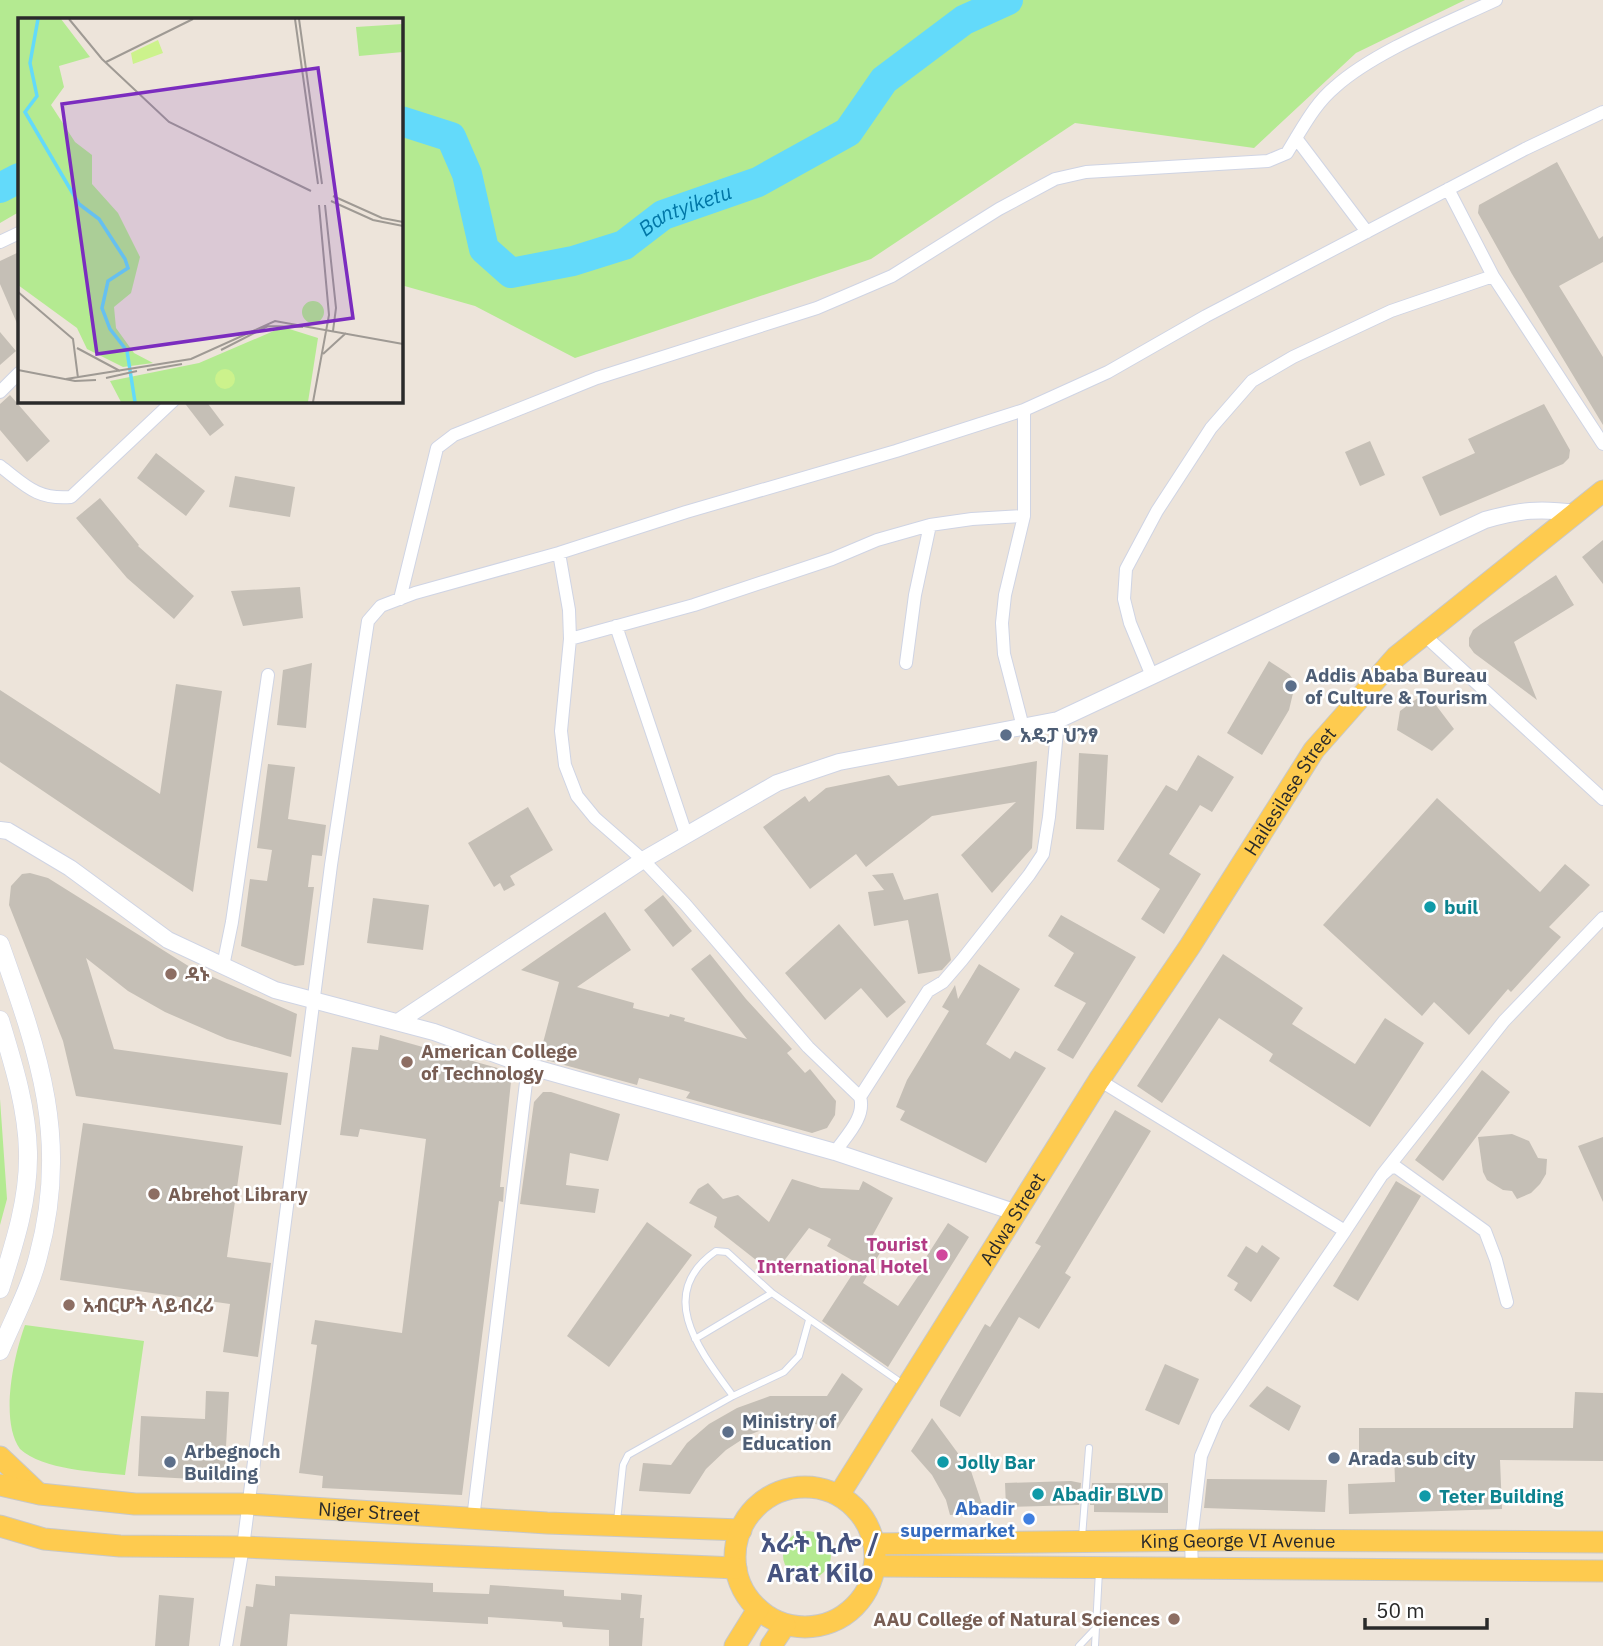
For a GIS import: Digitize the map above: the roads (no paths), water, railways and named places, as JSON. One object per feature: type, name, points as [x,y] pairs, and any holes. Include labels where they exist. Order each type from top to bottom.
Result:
[{"type":"main road","name":"Hailesilase Street","points":[[1191,946],[1314,750],[1396,657],[1603,491]]},
{"type":"main road","points":[[0,944],[31,1034],[47,1098],[53,1153],[50,1203],[38,1259],[0,1351]]},
{"type":"main road","name":"Adwa Street","points":[[839,1495],[1100,1080],[1191,946]]},
{"type":"main road","points":[[0,1020],[22,1102],[28,1152],[19,1231],[0,1289]]},
{"type":"main road","points":[[22,1102],[47,1098]]},
{"type":"main road","points":[[0,1457],[40,1494]]},
{"type":"main road","name":"Niger Street","points":[[0,1485],[40,1494],[135,1504],[248,1504],[473,1519],[740,1530]]},
{"type":"main road","points":[[799,1487],[819,1488],[839,1495],[855,1508],[867,1524],[874,1544],[874,1566],[870,1584],[859,1602],[842,1616],[823,1625],[802,1628],[785,1625],[758,1609],[743,1589],[735,1557],[740,1530],[747,1517],[762,1502],[780,1492],[799,1487]]},
{"type":"main road","name":"Niger Street","points":[[0,1526],[44,1539],[120,1546],[243,1547],[736,1569]]},
{"type":"main road","points":[[0,1544],[44,1539]]},
{"type":"main road","name":"King George VI Avenue","points":[[874,1544],[1191,1540],[1603,1542]]},
{"type":"main road","name":"King George VI Avenue","points":[[874,1566],[1603,1571]]},
{"type":"main road","points":[[735,1646],[758,1609]]},
{"type":"main road","points":[[771,1646],[785,1625]]},
{"type":"street","points":[[400,599],[437,448],[454,435],[597,378],[817,307],[892,276],[999,209],[1055,179],[1086,172],[1268,161],[1287,153],[1314,109],[1335,87],[1372,61],[1496,0]]},
{"type":"street","points":[[226,1646],[243,1547],[331,865],[368,621],[381,606],[415,593],[559,553],[1024,410],[1108,372],[1206,316],[1525,149],[1603,112]]},
{"type":"street","points":[[1296,138],[1367,232]]},
{"type":"street","points":[[1448,189],[1493,276],[1603,444]]},
{"type":"street","points":[[0,242],[18,233]]},
{"type":"street","points":[[1152,676],[1130,624],[1124,599],[1126,569],[1157,511],[1211,428],[1252,381],[1293,357],[1391,311],[1493,276]]},
{"type":"street","points":[[0,392],[18,374]]},
{"type":"street","points":[[0,466],[30,489],[53,499],[71,497],[172,402]]},
{"type":"street","points":[[1023,727],[1004,654],[1002,623],[1005,595],[1024,516],[1024,410]]},
{"type":"street","points":[[398,1022],[643,860],[777,783],[839,762],[1058,720],[1485,520],[1513,512],[1539,509],[1576,513]]},
{"type":"street","points":[[570,639],[694,605],[832,559],[877,540],[930,525],[1024,516]]},
{"type":"street","points":[[906,663],[915,595],[930,525]]},
{"type":"street","points":[[559,553],[569,610],[570,639],[561,731],[565,765],[577,796],[595,818],[643,860],[685,904],[808,1047],[860,1097],[863,1107],[857,1121],[835,1152]]},
{"type":"street","points":[[616,626],[686,834]]},
{"type":"street","points":[[1423,634],[1603,799]]},
{"type":"street","points":[[223,966],[232,922],[268,675]]},
{"type":"street","points":[[860,1097],[928,991],[943,982],[962,960],[1043,854],[1058,720]]},
{"type":"street","points":[[0,830],[8,831],[70,868],[168,940],[275,990],[434,1032],[528,1066],[835,1152],[1017,1213]]},
{"type":"street","points":[[1192,1570],[1191,1540],[1201,1456],[1217,1418],[1382,1175],[1504,1021],[1603,918]]},
{"type":"street","points":[[473,1519],[528,1066]]},
{"type":"street","points":[[1100,1080],[1345,1231]]},
{"type":"street","points":[[1382,1175],[1390,1168],[1396,1167],[1485,1231],[1507,1302]]},
{"type":"lane","points":[[733,1396],[695,1339],[684,1301],[688,1285],[701,1261],[716,1251],[727,1252],[772,1293],[908,1387]]},
{"type":"lane","points":[[695,1339],[772,1293]]},
{"type":"lane","points":[[616,1526],[622,1465],[628,1455],[733,1396],[783,1372],[799,1356],[809,1320]]},
{"type":"lane","points":[[1081,1541],[1089,1448]]},
{"type":"lane","points":[[1095,1646],[1099,1568]]},
{"type":"lane","points":[[1079,1646],[1098,1627]]},
{"type":"waterway","name":"Bantyiketu","points":[[402,121],[451,137],[467,174],[484,249],[511,273],[573,261],[624,245],[663,215],[758,182],[848,132],[884,80],[964,20],[1008,0]]},
{"type":"waterway","name":"Bantyiketu","points":[[0,188],[18,179]]},
{"type":"place","name":"Addis Ababa Bureau of Culture & Tourism","points":[[1291,686]]},
{"type":"place","name":"አዴፓ ህንፃ","points":[[1006,735]]},
{"type":"place","name":"buil","points":[[1430,907]]},
{"type":"place","name":"ዳኑ","points":[[171,974]]},
{"type":"place","name":"American College of Technology","points":[[407,1062]]},
{"type":"place","name":"Abrehot Library","points":[[154,1194]]},
{"type":"place","name":"Tourist International Hotel","points":[[942,1255]]},
{"type":"place","name":"አብርሆት ላይብረሪ","points":[[69,1305]]},
{"type":"place","name":"Ministry of Education","points":[[728,1432]]},
{"type":"place","name":"Arada sub city","points":[[1334,1458]]},
{"type":"place","name":"Arbegnoch Building","points":[[170,1462]]},
{"type":"place","name":"Jolly Bar","points":[[943,1462]]},
{"type":"place","name":"Abadir BLVD","points":[[1038,1494]]},
{"type":"place","name":"Teter Building","points":[[1425,1496]]},
{"type":"place","name":"Abadir supermarket","points":[[1029,1519]]},
{"type":"place","name":"AAU College of Natural Sciences","points":[[1174,1619]]},
{"type":"district","name":"አራት ኪሎ / Arat Kilo","points":[[820,1558]]}]
